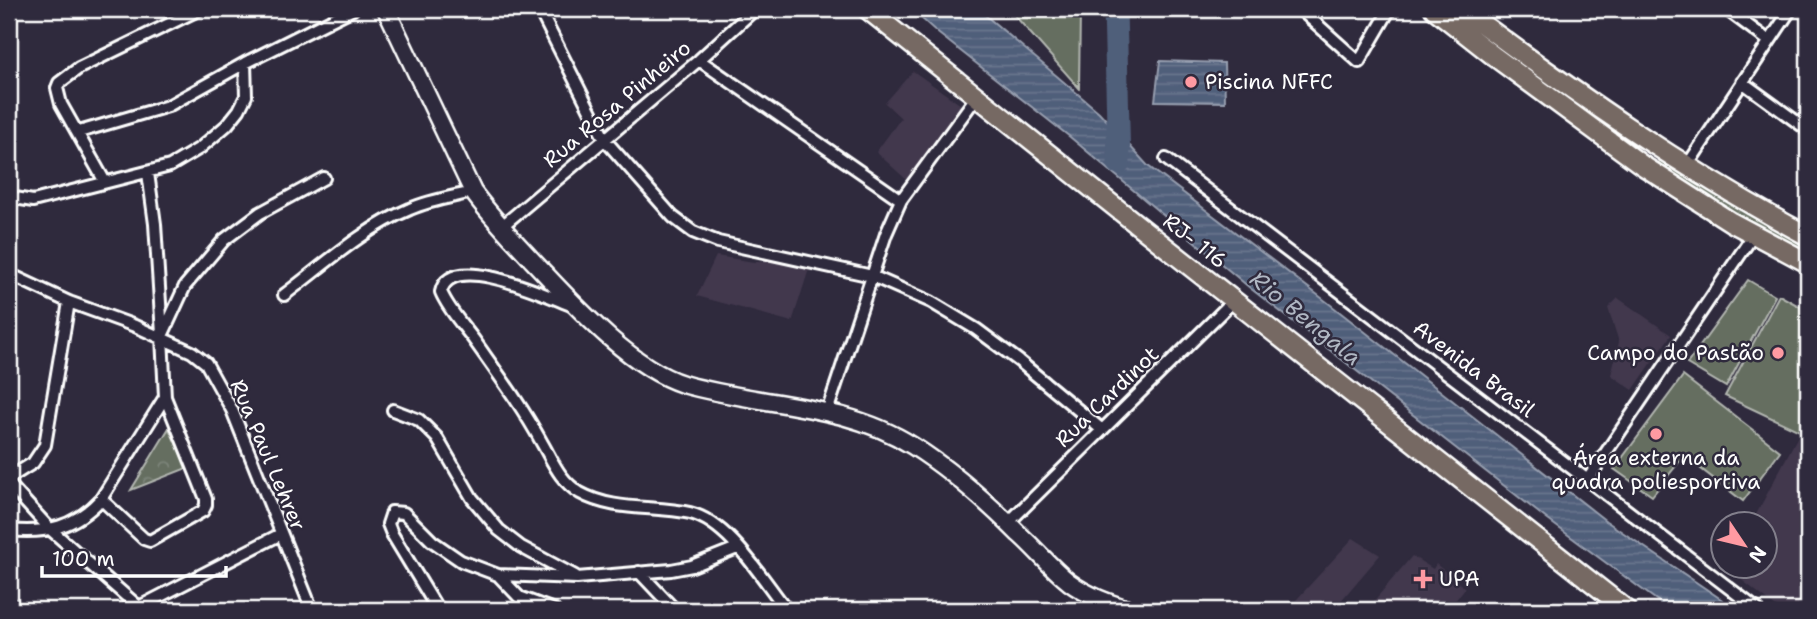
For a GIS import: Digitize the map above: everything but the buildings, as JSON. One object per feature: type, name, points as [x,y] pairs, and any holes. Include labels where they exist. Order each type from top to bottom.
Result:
[{"type":"main road","name":"RJ- 116","points":[[867,9],[1627,610]]},
{"type":"main road","points":[[1434,9],[1642,165],[1698,202],[1808,263]]},
{"type":"main road","points":[[1462,9],[1655,147],[1808,236]]},
{"type":"main road","points":[[1642,165],[1655,147]]},
{"type":"street","points":[[105,182],[58,96],[57,88],[64,77],[200,9]]},
{"type":"street","points":[[79,132],[156,111],[353,9]]},
{"type":"street","points":[[386,9],[473,192],[501,227],[577,307],[620,346],[663,376],[696,387],[827,412],[875,426],[912,445],[1008,523],[1069,582],[1100,600],[1131,610]]},
{"type":"street","points":[[539,9],[605,140],[673,217],[693,232],[760,253],[872,276],[932,302],[1019,361],[1101,429]]},
{"type":"street","name":"Rua Rosa Pinheiro","points":[[501,227],[699,60],[755,9]]},
{"type":"street","points":[[1300,9],[1359,61],[1390,9]]},
{"type":"street","points":[[1726,9],[1769,41]]},
{"type":"street","points":[[1687,166],[1791,9]]},
{"type":"street","points":[[699,60],[901,200]]},
{"type":"street","points":[[9,197],[33,201],[170,166],[200,148],[227,125],[239,110],[246,96],[245,63]]},
{"type":"street","points":[[1742,82],[1808,130]]},
{"type":"street","points":[[827,412],[872,276],[901,200],[977,96]]},
{"type":"street","name":"Avenida Brasil","points":[[1166,159],[1758,610]]},
{"type":"street","points":[[102,499],[144,539],[150,541],[203,511],[206,505],[206,499],[165,397],[156,224],[148,173]]},
{"type":"street","points":[[162,337],[185,286],[225,240],[260,213],[324,178]]},
{"type":"street","points":[[284,295],[371,230],[408,210],[434,200],[473,192]]},
{"type":"street","points":[[1588,479],[1754,234]]},
{"type":"street","name":"Rua Paul Lehrer","points":[[9,274],[69,302],[162,337],[192,352],[206,363],[232,410],[312,610]]},
{"type":"street","points":[[577,307],[494,277],[469,274],[450,278],[444,282],[441,292],[522,407],[554,466],[567,483],[582,494],[631,508],[689,513],[706,519],[719,528],[737,548],[787,610]]},
{"type":"street","name":"Rua Cardinot","points":[[1008,523],[1234,300]]},
{"type":"street","points":[[9,478],[33,463],[46,445],[69,302]]},
{"type":"street","points":[[9,530],[50,528],[72,523],[89,513],[102,499],[165,397]]},
{"type":"street","points":[[393,410],[419,420],[437,438],[472,498],[499,530],[521,547],[577,578]]},
{"type":"street","points":[[9,484],[50,528],[141,609],[281,534]]},
{"type":"street","points":[[442,610],[435,605],[392,534],[388,524],[392,512],[404,513],[432,541],[461,561],[498,575],[577,578],[671,570],[692,566],[737,548]]},
{"type":"street","points":[[639,572],[675,610]]},
{"type":"street","points":[[498,575],[519,597],[554,610]]},
{"type":"street","points":[[9,602],[18,610]]},
{"type":"shaded area","points":[[913,71],[961,105],[908,181],[876,152],[901,118],[885,103]]},
{"type":"shaded area","points":[[716,256],[754,262],[768,261],[809,269],[792,322],[697,296]]},
{"type":"shaded area","points":[[1618,298],[1671,335],[1633,390],[1611,375],[1619,342],[1608,308]]},
{"type":"shaded area","points":[[1799,434],[1808,438],[1808,610],[1780,610],[1742,580],[1778,580],[1778,510],[1758,510]]},
{"type":"shaded area","points":[[1353,538],[1380,555],[1333,610],[1287,610]]},
{"type":"shaded area","name":"UPA","points":[[1412,556],[1433,569],[1436,564],[1465,588],[1448,610],[1370,610],[1368,608]]},
{"type":"green space","points":[[1009,9],[1080,9],[1079,88]]},
{"type":"green space","points":[[1664,156],[1808,243],[1808,259],[1652,171]]},
{"type":"green space","points":[[1748,280],[1775,296],[1726,387],[1687,364]]},
{"type":"green space","name":"Campo do Pastão","points":[[1779,295],[1808,311],[1808,435],[1725,396]]},
{"type":"green space","points":[[1683,376],[1780,451],[1743,501],[1684,456],[1652,496],[1614,469]]},
{"type":"green space","points":[[169,428],[187,468],[131,490]]},
{"type":"water","name":"Rio Bengala","points":[[911,9],[978,9],[1099,112],[1148,166],[1327,302],[1606,521],[1737,610],[1670,610],[1548,520],[1250,288],[1070,137]]},
{"type":"water","name":"Piscina NFFC","points":[[1160,61],[1224,63],[1225,102],[1155,101]]},
{"type":"waterway","points":[[1115,9],[1119,163]]},
{"type":"place","name":"Piscina NFFC","points":[[1191,82]]},
{"type":"place","name":"Campo do Pastão","points":[[1778,353]]},
{"type":"place","name":"Área externa da quadra poliesportiva","points":[[1656,434]]},
{"type":"place","name":"UPA","points":[[1423,579]]}]
